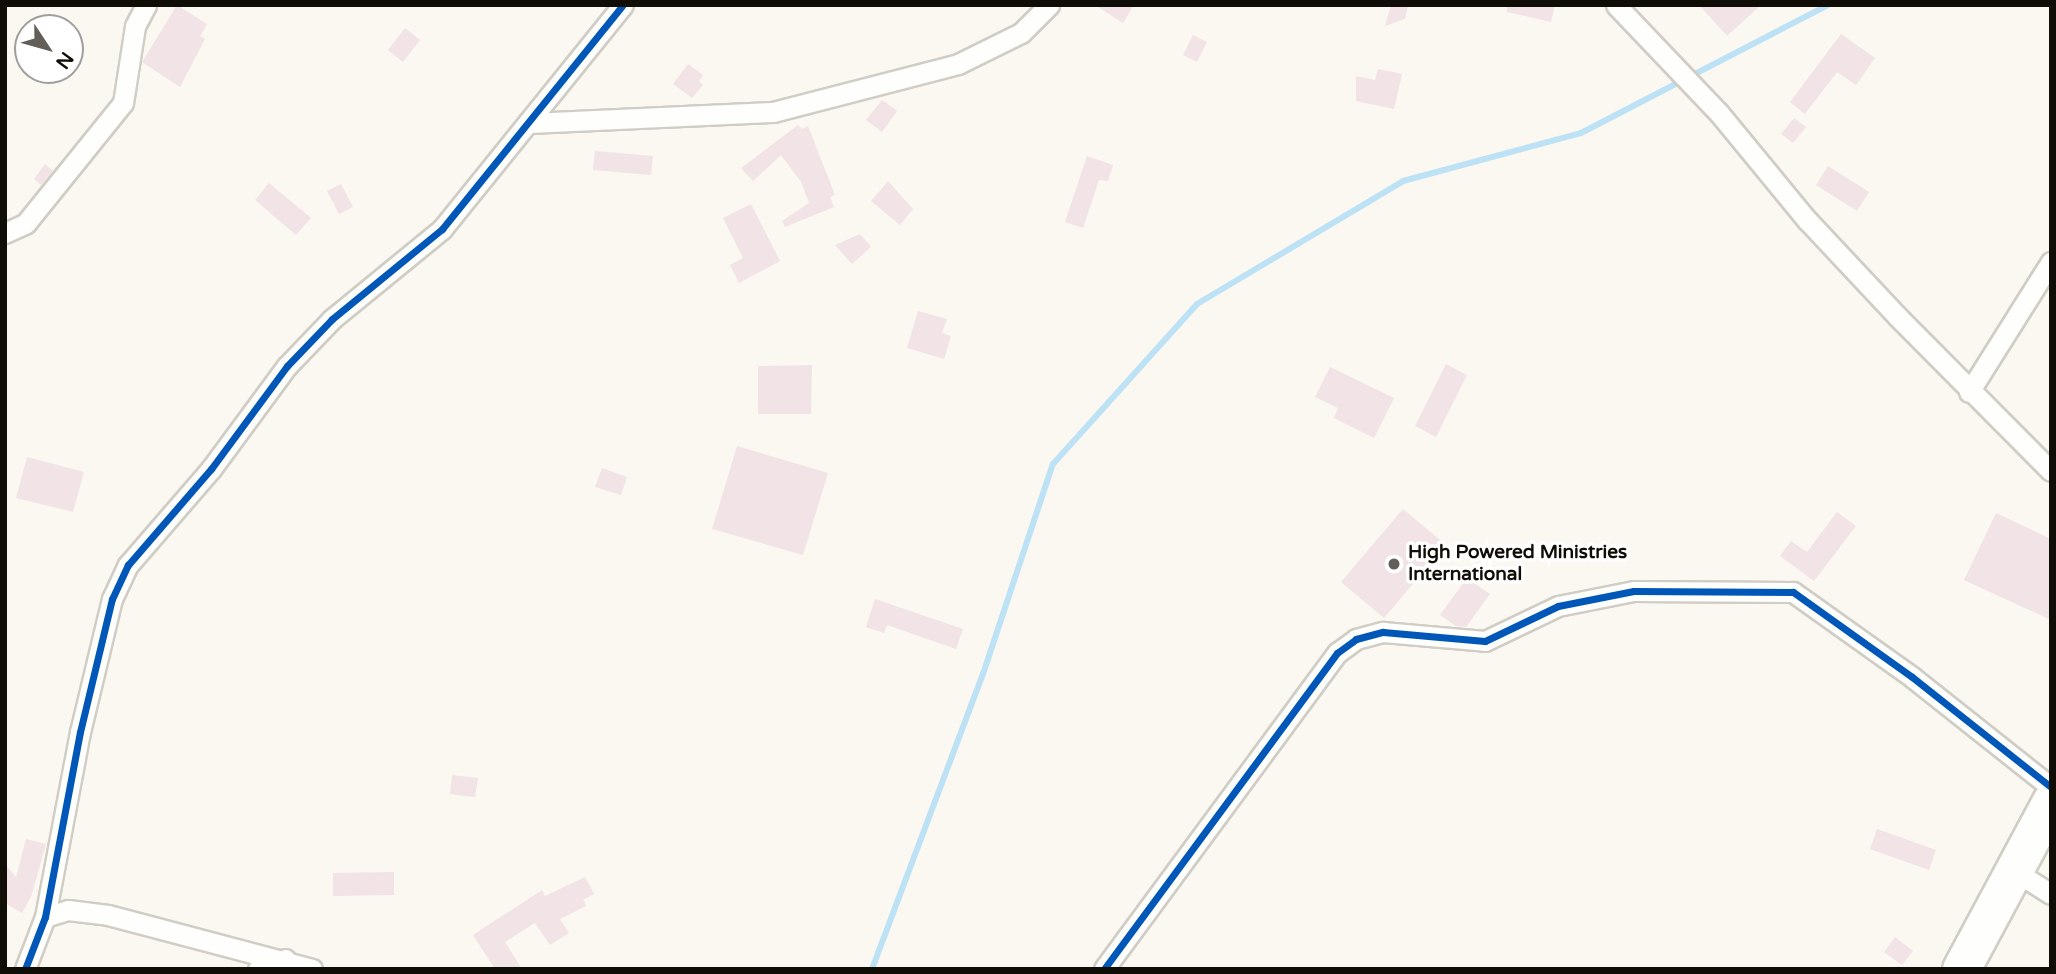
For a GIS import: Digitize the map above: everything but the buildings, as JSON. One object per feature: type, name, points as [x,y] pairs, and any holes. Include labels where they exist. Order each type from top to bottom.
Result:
[{"type":"highway","points":[[1961,969],[2051,800]]},
{"type":"street","points":[[5,233],[26,223],[123,103],[135,26],[146,5]]},
{"type":"street","points":[[25,969],[45,917],[80,732],[112,599],[128,565],[211,469],[287,366],[332,319],[425,247],[623,5]]},
{"type":"street","points":[[528,123],[773,112],[958,64],[1021,33],[1049,5]]},
{"type":"street","points":[[1616,5],[1969,392],[2051,471]]},
{"type":"street","points":[[1969,392],[2051,261]]},
{"type":"street","points":[[1104,969],[1337,653],[1356,639],[1383,632],[1485,640],[1558,606],[1634,591],[1793,592],[1912,677],[2051,786]]},
{"type":"street","points":[[2014,870],[2051,894]]},
{"type":"street","points":[[45,917],[68,911],[108,915],[285,958],[312,969]]},
{"type":"street","points":[[258,969],[285,958]]},
{"type":"waterway","points":[[872,969],[983,674],[1053,464],[1197,304],[1403,181],[1581,133],[1828,5]]},
{"type":"cycle path","points":[[25,969],[45,917],[80,732],[112,599],[128,565],[211,469],[287,366],[332,319],[442,229],[623,5]]},
{"type":"cycle path","points":[[1104,969],[1337,653],[1356,639],[1383,632],[1485,641],[1558,606],[1634,591],[1793,592],[1912,677],[2051,787]]},
{"type":"place","name":"High Powered Ministries International","points":[[1394,564]]}]
